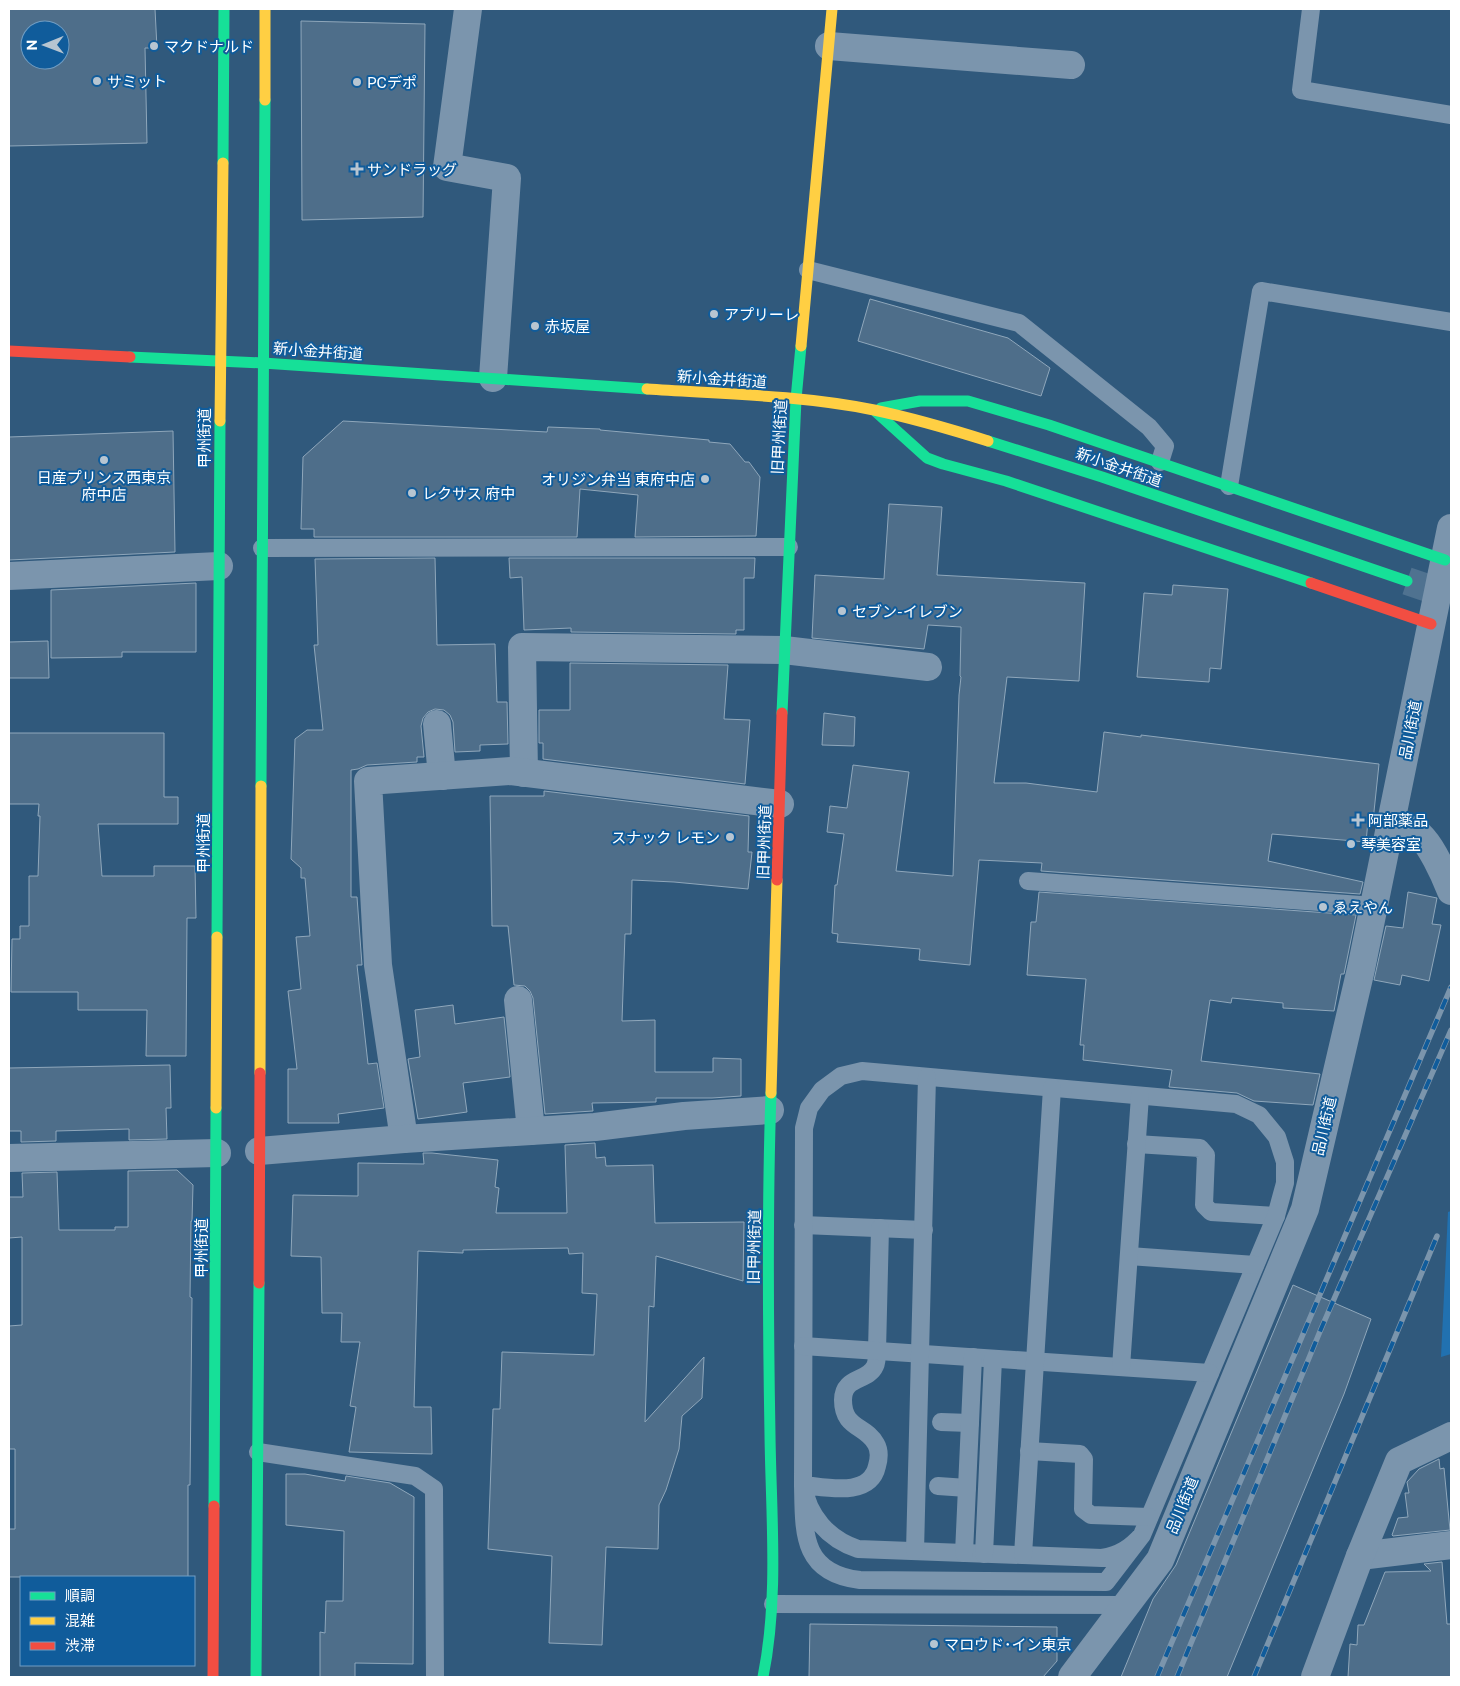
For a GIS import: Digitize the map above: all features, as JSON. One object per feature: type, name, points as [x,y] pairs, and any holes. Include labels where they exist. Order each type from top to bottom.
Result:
[{"type":"main road","name":"甲州街道","points":[[213,1677],[218,566],[224,9]]},
{"type":"main road","points":[[256,1677],[265,9]]},
{"type":"main road","name":"旧甲州街道","points":[[763,1677],[768,1653],[773,1604],[768,1342],[770,1110],[784,650],[796,399],[832,9]]},
{"type":"main road","name":"新小金井街道","points":[[9,351],[263,363],[493,378],[796,399],[873,410],[948,428],[1033,454],[1407,581]]},
{"type":"main road","points":[[873,410],[920,401],[968,401],[1040,422],[1445,560]]},
{"type":"main road","points":[[873,410],[927,458],[1088,508],[1431,624]]},
{"type":"main road","points":[[773,1604],[779,1650]]},
{"type":"street","points":[[468,9],[447,167],[506,178],[493,378]]},
{"type":"street","points":[[829,46],[1071,64]]},
{"type":"street","name":"品川街道","points":[[1072,1677],[1160,1560],[1305,1209],[1375,906],[1451,528]]},
{"type":"street","points":[[9,576],[218,566]]},
{"type":"street","points":[[524,772],[522,647],[784,650],[928,667]]},
{"type":"street","points":[[437,724],[442,776]]},
{"type":"street","points":[[404,1139],[378,965],[368,781],[511,771],[780,804]]},
{"type":"street","points":[[1391,824],[1419,834],[1442,870],[1451,891]]},
{"type":"street","points":[[518,1000],[531,1131]]},
{"type":"street","points":[[259,1151],[404,1139],[595,1127],[684,1116],[770,1110]]},
{"type":"street","points":[[9,1158],[216,1153]]},
{"type":"street","points":[[1315,1677],[1360,1556],[1399,1461],[1451,1436]]},
{"type":"street","points":[[1360,1556],[1451,1545]]},
{"type":"lane","points":[[1311,9],[1301,90],[1451,116]]},
{"type":"lane","points":[[808,270],[1019,323],[1149,427],[1165,446],[1160,462]]},
{"type":"lane","points":[[1229,486],[1261,291],[1451,322]]},
{"type":"lane","points":[[262,548],[789,547]]},
{"type":"lane","points":[[1028,881],[1375,906]]},
{"type":"lane","points":[[862,1071],[927,1077],[1236,1104],[1259,1115],[1277,1136],[1284,1162],[1285,1183],[1276,1216],[1142,1535],[1106,1582],[847,1579],[819,1563],[807,1545],[804,1525],[803,1485],[803,1225],[804,1128],[809,1108],[822,1090],[841,1076],[862,1071]]},
{"type":"lane","points":[[915,1551],[927,1077]]},
{"type":"lane","points":[[1023,1555],[1052,1088]]},
{"type":"lane","points":[[1121,1367],[1140,1096]]},
{"type":"lane","points":[[1136,1144],[1200,1148],[1206,1154],[1204,1205],[1211,1212],[1276,1216]]},
{"type":"lane","points":[[803,1225],[924,1230]]},
{"type":"lane","points":[[803,1485],[859,1487],[868,1481],[877,1470],[879,1457],[876,1444],[869,1434],[851,1423],[844,1413],[843,1398],[847,1386],[858,1378],[869,1374],[875,1366],[880,1228]]},
{"type":"lane","points":[[1129,1256],[1255,1265]]},
{"type":"lane","points":[[803,1346],[1210,1373]]},
{"type":"lane","points":[[964,1553],[973,1357]]},
{"type":"lane","points":[[984,1554],[993,1359]]},
{"type":"lane","points":[[941,1422],[970,1423]]},
{"type":"lane","points":[[1029,1451],[1080,1454],[1084,1459],[1083,1509],[1091,1515],[1149,1517]]},
{"type":"lane","points":[[258,1452],[415,1476],[434,1489],[435,1677]]},
{"type":"lane","points":[[803,1485],[806,1500],[816,1518],[829,1533],[844,1544],[858,1549],[1102,1558],[1116,1556],[1130,1548],[1142,1535]]},
{"type":"lane","points":[[938,1486],[967,1488]]},
{"type":"lane","points":[[824,1604],[847,1579]]},
{"type":"lane","points":[[1074,1605],[1076,1582]]},
{"type":"lane","points":[[773,1604],[1125,1605]]},
{"type":"shaded area","points":[[1451,1211],[1451,1354],[1441,1357],[1448,1212]]},
{"type":"building","points":[[9,9],[155,9],[157,48],[145,48],[147,143],[9,146]]},
{"type":"building","points":[[301,21],[425,24],[423,217],[302,220]]},
{"type":"building","points":[[870,299],[1008,338],[1050,368],[1041,396],[858,341]]},
{"type":"building","points":[[343,421],[547,432],[548,427],[600,429],[709,440],[709,442],[730,444],[745,462],[749,462],[760,477],[756,536],[635,537],[638,495],[580,489],[577,537],[314,537],[314,529],[301,529],[303,457]]},
{"type":"building","points":[[173,431],[175,552],[9,560],[9,437]]},
{"type":"building","points":[[889,504],[942,507],[937,575],[1085,583],[1079,681],[1007,677],[994,783],[1026,783],[1097,792],[1104,732],[1379,764],[1373,821],[1368,821],[1366,842],[1272,834],[1268,861],[1363,882],[1360,894],[1041,871],[1042,863],[979,860],[970,965],[919,960],[920,949],[837,942],[838,934],[832,933],[835,885],[837,885],[844,834],[827,832],[830,806],[847,808],[853,765],[909,772],[896,871],[953,876],[961,677],[961,627],[928,625],[924,649],[812,638],[815,575],[884,579]]},
{"type":"building","points":[[435,558],[437,645],[495,644],[497,702],[507,702],[508,744],[480,745],[480,751],[455,752],[453,722],[450,715],[444,710],[435,709],[428,712],[423,718],[421,726],[424,757],[417,757],[417,762],[367,765],[351,770],[351,897],[357,897],[362,965],[357,965],[368,1064],[377,1063],[384,1108],[338,1114],[339,1123],[288,1123],[288,1069],[297,1069],[288,991],[301,989],[296,937],[310,936],[305,878],[301,878],[301,868],[291,859],[295,739],[307,730],[323,730],[314,645],[318,645],[315,559]]},
{"type":"building","points":[[509,558],[755,558],[754,578],[744,578],[744,630],[736,630],[736,634],[571,632],[571,628],[524,630],[522,577],[510,578]]},
{"type":"building","points":[[196,583],[196,652],[122,652],[122,657],[51,658],[51,590]]},
{"type":"building","points":[[1173,585],[1228,589],[1221,669],[1210,668],[1209,682],[1137,677],[1144,593],[1172,595]]},
{"type":"building","points":[[48,641],[49,678],[9,678],[9,642]]},
{"type":"building","points":[[570,663],[728,665],[724,719],[750,720],[745,784],[543,759],[543,743],[539,743],[539,710],[570,710]]},
{"type":"building","points":[[824,713],[855,717],[854,746],[822,745]]},
{"type":"building","points":[[9,733],[164,733],[164,797],[178,797],[178,824],[98,824],[102,876],[154,876],[154,866],[195,866],[196,918],[187,918],[186,1056],[146,1056],[147,1010],[78,1010],[78,992],[11,992],[12,939],[20,939],[20,926],[29,926],[29,876],[38,876],[40,816],[38,816],[39,804],[9,804]]},
{"type":"building","points":[[544,791],[749,816],[748,852],[752,852],[748,889],[632,880],[631,934],[625,934],[622,1021],[655,1020],[655,1072],[713,1072],[713,1058],[741,1059],[741,1096],[656,1098],[656,1102],[592,1103],[593,1111],[545,1114],[533,998],[525,986],[514,985],[508,926],[492,926],[490,796],[544,796]]},
{"type":"building","points":[[1039,892],[1356,915],[1334,1011],[1283,1008],[1283,1003],[1232,998],[1231,1003],[1210,1000],[1201,1061],[1320,1074],[1313,1105],[1254,1101],[1237,1093],[1169,1087],[1172,1070],[1083,1060],[1084,1045],[1080,1045],[1086,979],[1027,975],[1031,922],[1036,922]]},
{"type":"building","points":[[1408,892],[1437,898],[1432,924],[1441,925],[1429,981],[1402,975],[1400,985],[1374,980],[1386,926],[1403,928]]},
{"type":"building","points":[[453,1005],[455,1024],[504,1017],[510,1077],[463,1083],[467,1112],[418,1119],[408,1059],[420,1057],[415,1010]]},
{"type":"building","points":[[170,1065],[171,1108],[166,1108],[167,1139],[129,1140],[129,1129],[56,1131],[56,1141],[21,1142],[21,1131],[9,1131],[9,1068]]},
{"type":"building","points":[[595,1143],[596,1158],[605,1157],[606,1166],[653,1165],[655,1223],[744,1222],[743,1281],[656,1256],[654,1307],[649,1306],[645,1422],[704,1357],[702,1398],[682,1416],[679,1449],[666,1490],[659,1505],[658,1549],[606,1547],[602,1645],[549,1643],[552,1556],[488,1549],[493,1409],[500,1409],[502,1352],[594,1355],[597,1294],[582,1293],[583,1253],[569,1254],[568,1248],[463,1250],[463,1253],[418,1251],[414,1407],[431,1407],[432,1454],[349,1452],[356,1407],[350,1406],[360,1342],[341,1342],[342,1313],[322,1313],[321,1257],[291,1256],[293,1195],[358,1196],[358,1163],[424,1164],[423,1153],[432,1153],[498,1160],[495,1187],[499,1188],[496,1213],[567,1213],[565,1145]]},
{"type":"building","points":[[177,1170],[193,1185],[190,1297],[192,1298],[188,1576],[9,1577],[9,1529],[15,1529],[15,1449],[9,1449],[9,1326],[22,1325],[22,1237],[9,1238],[9,1197],[23,1197],[22,1173],[57,1172],[59,1230],[115,1230],[115,1227],[128,1227],[128,1171]]},
{"type":"building","points":[[1293,1285],[1371,1319],[1344,1394],[1227,1677],[1121,1677],[1153,1599],[1176,1565]]},
{"type":"building","points":[[1439,1459],[1440,1469],[1444,1468],[1450,1530],[1393,1536],[1398,1518],[1408,1517],[1405,1493],[1409,1493],[1407,1482],[1419,1469]]},
{"type":"building","points":[[286,1474],[305,1474],[345,1481],[346,1476],[390,1483],[414,1497],[413,1664],[355,1663],[355,1677],[320,1677],[320,1632],[325,1633],[326,1601],[343,1601],[344,1531],[286,1525]]},
{"type":"building","points":[[1442,1562],[1447,1624],[1451,1624],[1451,1677],[1348,1677],[1350,1644],[1357,1645],[1358,1625],[1364,1625],[1385,1572],[1431,1571],[1424,1564]]},
{"type":"building","name":"マロウド･イン東京","points":[[810,1624],[1057,1627],[1057,1661],[1043,1677],[809,1677]]},
{"type":"tunnel","points":[[1407,581],[1451,596]]},
{"type":"railway","points":[[1157,1677],[1451,987]]},
{"type":"railway","points":[[1177,1677],[1321,1329],[1451,1030]]},
{"type":"railway","points":[[1254,1677],[1437,1236]]},
{"type":"traffic: fast","points":[[223,163],[224,9]]},
{"type":"traffic: fast","points":[[261,786],[265,100]]},
{"type":"traffic: fast","points":[[782,713],[796,399],[801,346]]},
{"type":"traffic: fast","points":[[130,357],[263,363],[647,389]]},
{"type":"traffic: fast","points":[[881,408],[920,401],[968,401],[1049,425],[1445,560]]},
{"type":"traffic: fast","points":[[876,412],[927,458],[1006,481],[1311,583]]},
{"type":"traffic: fast","points":[[217,937],[220,421]]},
{"type":"traffic: fast","points":[[988,441],[1102,477],[1407,581]]},
{"type":"traffic: fast","points":[[763,1677],[768,1647],[773,1587],[768,1264],[771,1093]]},
{"type":"traffic: fast","points":[[214,1506],[216,1108]]},
{"type":"traffic: fast","points":[[256,1677],[259,1283]]},
{"type":"traffic: slow","points":[[265,9],[265,100]]},
{"type":"traffic: slow","points":[[801,346],[832,9]]},
{"type":"traffic: slow","points":[[220,421],[223,163]]},
{"type":"traffic: slow","points":[[647,389],[760,396],[846,405],[903,417],[988,441]]},
{"type":"traffic: slow","points":[[260,1073],[261,786]]},
{"type":"traffic: slow","points":[[771,1093],[777,880]]},
{"type":"traffic: slow","points":[[216,1108],[217,937]]},
{"type":"traffic: jam","points":[[9,351],[130,357]]},
{"type":"traffic: jam","points":[[1311,583],[1431,624]]},
{"type":"traffic: jam","points":[[777,880],[782,713]]},
{"type":"traffic: jam","points":[[259,1283],[260,1073]]},
{"type":"traffic: jam","points":[[213,1677],[214,1506]]},
{"type":"place","name":"マクドナルド","points":[[154,46]]},
{"type":"place","name":"サミット","points":[[97,81]]},
{"type":"place","name":"PCデポ","points":[[357,82]]},
{"type":"place","name":"サンドラッグ","points":[[357,169]]},
{"type":"place","name":"アプリーレ","points":[[714,314]]},
{"type":"place","name":"赤坂屋","points":[[535,326]]},
{"type":"place","name":"日産プリンス西東京 府中店","points":[[104,460]]},
{"type":"place","name":"オリジン弁当 東府中店","points":[[705,479]]},
{"type":"place","name":"レクサス 府中","points":[[412,493]]},
{"type":"place","name":"セブン-イレブン","points":[[842,611]]},
{"type":"place","name":"阿部薬品","points":[[1358,820]]},
{"type":"place","name":"スナック レモン","points":[[730,837]]},
{"type":"place","name":"琴美容室","points":[[1351,844]]},
{"type":"place","name":"ゑえやん","points":[[1323,907]]},
{"type":"place","name":"マロウド･イン東京","points":[[934,1644]]}]
